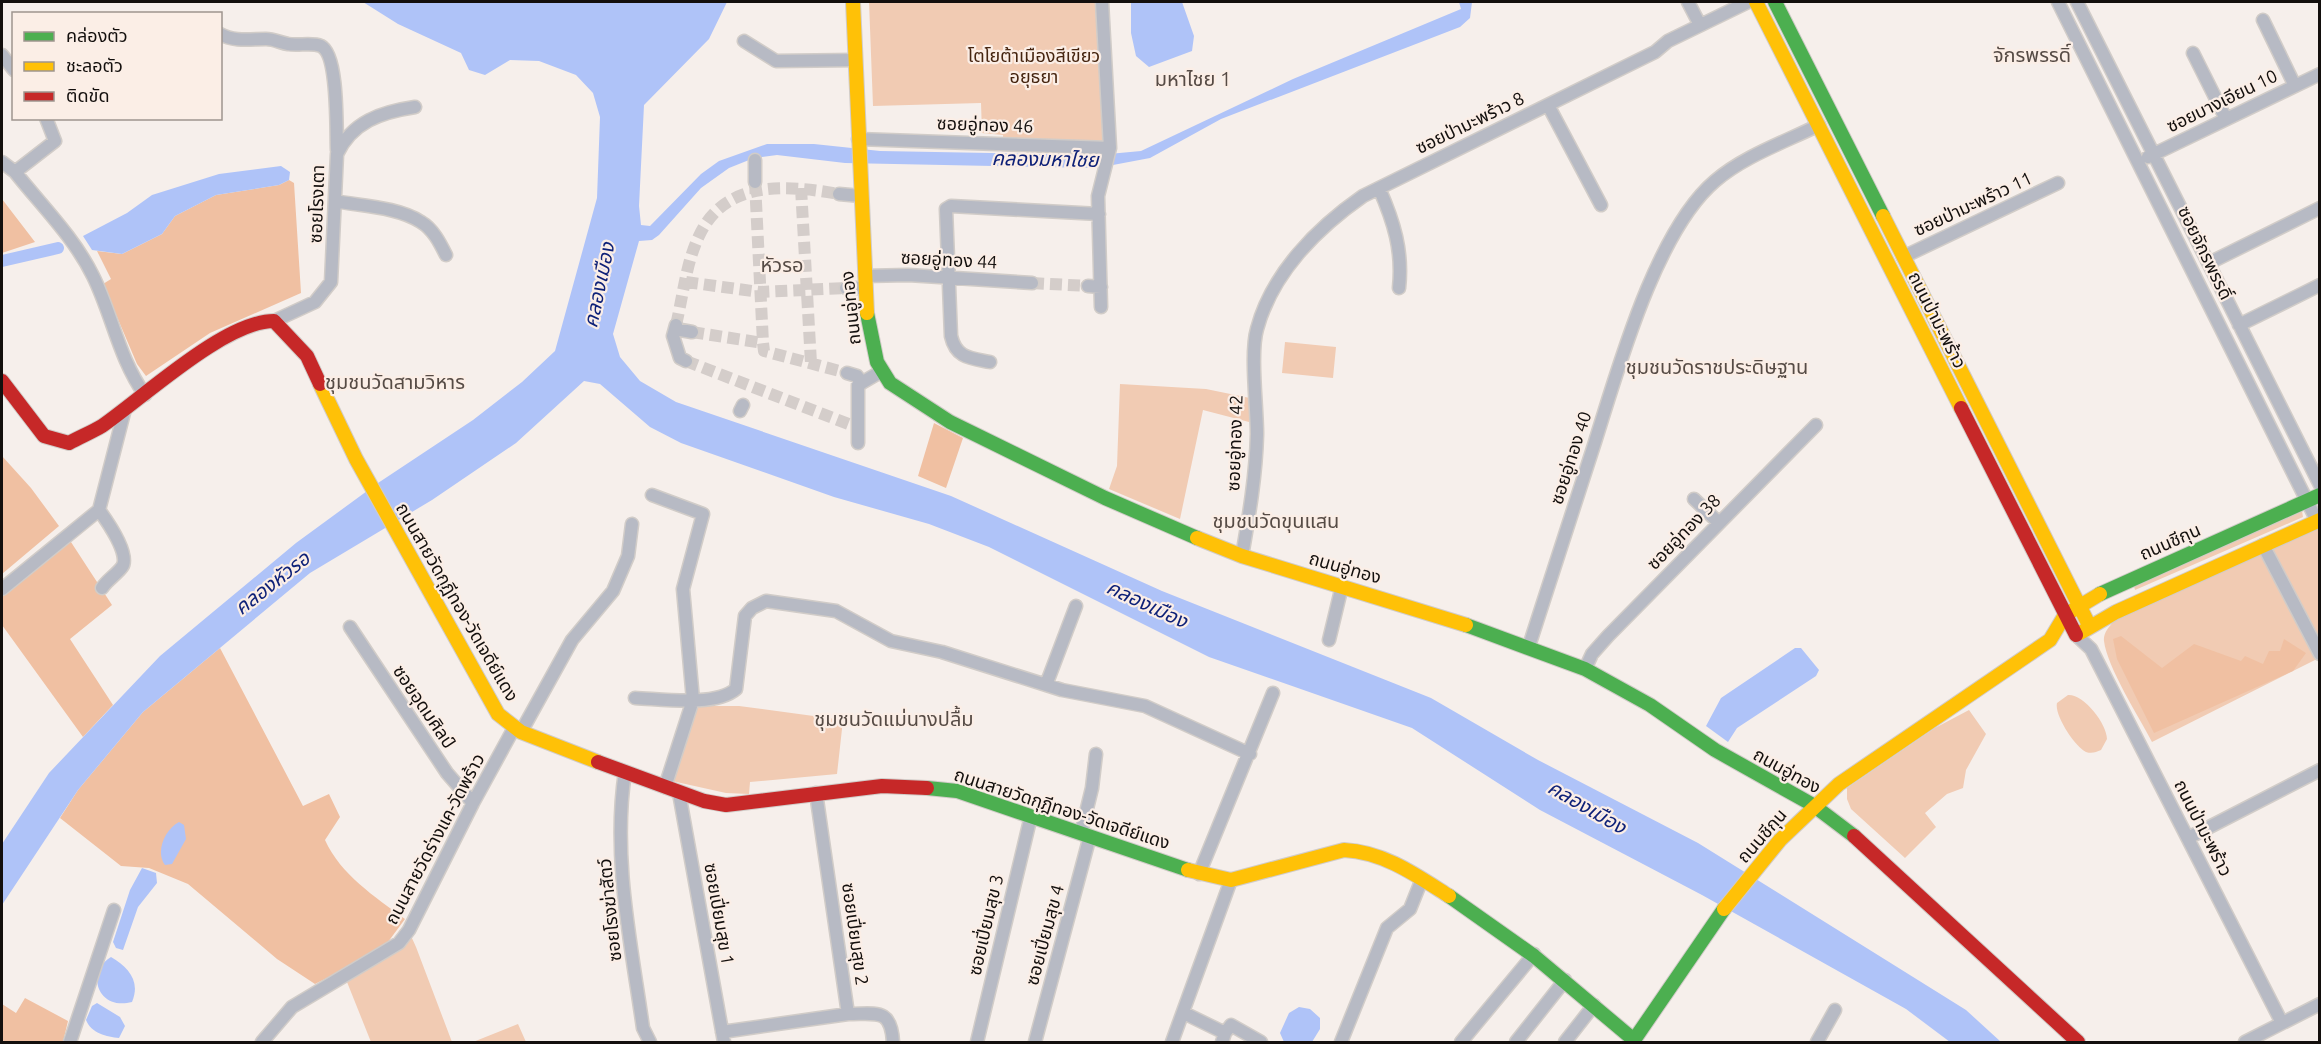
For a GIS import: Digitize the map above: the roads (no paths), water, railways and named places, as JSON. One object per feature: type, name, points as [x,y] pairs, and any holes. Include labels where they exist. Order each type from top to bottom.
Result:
[{"type":"main road","name":"ถนนอู่ทอง","points":[[853,2],[867,322],[873,350],[890,383],[908,397],[1002,448],[1173,529],[1242,556],[1529,646],[1585,669],[1650,705],[1715,750],[1813,805],[1867,845],[2078,1042]]},
{"type":"main road","name":"ถนนป่ามะพร้าว","points":[[1756,2],[2076,635]]},
{"type":"main road","name":"ถนนป่ามะพร้าว","points":[[1775,2],[2090,627]]},
{"type":"main road","points":[[2,381],[44,436],[61,442],[83,437],[243,327],[262,321],[274,321]]},
{"type":"main road","name":"ถนนสายวัดกุฎีทอง-วัดเจดีย์แดง","points":[[274,321],[291,336],[307,356],[356,459],[498,714],[518,730],[679,793],[726,805],[882,786],[945,789],[1199,874],[1231,879],[1250,877],[1326,853],[1357,849],[1373,854],[1422,879],[1534,954],[1634,1042]]},
{"type":"main road","name":"ถนนชีกุน","points":[[2050,640],[2065,615],[2079,607],[2135,577],[2314,498]]},
{"type":"main road","name":"ถนนชีกุน","points":[[1634,1042],[1760,863],[1813,805],[1920,728],[2050,640],[2076,635],[2116,612],[2318,520]]},
{"type":"street","points":[[1101,308],[1098,196],[1110,151],[1102,2]]},
{"type":"street","points":[[1688,2],[1700,25]]},
{"type":"street","name":"ซอยป่ามะพร้าว 8","points":[[1256,331],[1268,302],[1304,246],[1337,214],[1379,188],[1655,52],[1668,40],[1748,2]]},
{"type":"street","name":"ซอยจักรพรรดิ์","points":[[2058,2],[2240,366],[2314,498],[2318,520]]},
{"type":"street","name":"ซอยจักรพรรดิ์","points":[[2077,2],[2319,485]]},
{"type":"street","points":[[2263,20],[2295,86]]},
{"type":"street","points":[[222,35],[243,40],[270,39],[288,44],[319,45],[324,49],[329,57],[335,89],[337,154]]},
{"type":"street","points":[[744,41],[776,61],[855,60]]},
{"type":"street","points":[[2193,53],[2226,119]]},
{"type":"street","points":[[2,55],[12,68]]},
{"type":"street","name":"ซอยบางเอียน 10","points":[[2139,161],[2319,74]]},
{"type":"street","points":[[1548,105],[1601,205]]},
{"type":"street","name":"ซอยโรงเตา","points":[[274,321],[315,302],[331,282],[337,154],[344,138],[357,127],[383,113],[415,107]]},
{"type":"street","points":[[15,172],[55,141],[47,120]]},
{"type":"street","name":"ซอยอู่ทอง 40","points":[[1529,646],[1615,379],[1651,282],[1690,206],[1715,180],[1737,165],[1819,125]]},
{"type":"street","name":"ซอยอู่ทอง 46","points":[[858,143],[1110,151]]},
{"type":"street","points":[[755,160],[755,182]]},
{"type":"street","points":[[2,162],[15,172],[75,245],[93,275],[130,370],[145,395]]},
{"type":"street","name":"ซอยป่ามะพร้าว 11","points":[[1903,257],[2058,183]]},
{"type":"street","points":[[1379,188],[1396,233],[1401,255],[1399,288]]},
{"type":"street","points":[[839,194],[861,196]]},
{"type":"street","points":[[334,201],[405,214],[422,222],[435,236],[446,255]]},
{"type":"street","points":[[990,362],[963,357],[954,349],[948,278],[948,207],[1099,214]]},
{"type":"street","points":[[2209,263],[2319,208]]},
{"type":"street","name":"ซอยอู่ทอง 44","points":[[846,288],[865,282],[948,278],[1032,283]]},
{"type":"street","points":[[2240,325],[2319,285]]},
{"type":"street","points":[[1088,286],[1101,287]]},
{"type":"street","points":[[686,362],[680,358],[673,336],[676,327],[692,332]]},
{"type":"street","name":"ซอยอู่ทอง 42","points":[[1242,556],[1255,473],[1256,331]]},
{"type":"street","points":[[2240,366],[2256,358]]},
{"type":"street","points":[[858,443],[855,427],[858,385],[882,371]]},
{"type":"street","points":[[847,373],[857,376],[862,382]]},
{"type":"street","points":[[2,588],[99,510],[125,409]]},
{"type":"street","name":"ซอยอู่ทอง 38","points":[[1585,669],[1592,654],[1608,636],[1816,425]]},
{"type":"street","points":[[652,495],[704,513],[682,589],[693,700],[665,787]]},
{"type":"street","points":[[1694,499],[1718,522]]},
{"type":"street","points":[[99,510],[122,550],[124,559],[123,566],[102,588]]},
{"type":"street","name":"ถนนสายวัดร่างแค-วัดพร้าว","points":[[262,1042],[292,1007],[399,943],[409,930],[473,802],[572,640],[613,591],[628,556],[632,524]]},
{"type":"street","points":[[2263,545],[2319,654]]},
{"type":"street","points":[[1329,640],[1342,586]]},
{"type":"street","points":[[635,698],[693,700],[729,695],[736,689],[745,616],[752,608],[766,601],[836,610],[891,641],[942,652],[1046,685],[1145,706],[1250,754]]},
{"type":"street","points":[[1046,685],[1076,606]]},
{"type":"street","name":"ซอยอุดมศิลป์","points":[[350,627],[447,773],[473,802]]},
{"type":"street","name":"ถนนป่ามะพร้าว","points":[[2090,627],[2091,649]]},
{"type":"street","name":"ถนนป่ามะพร้าว","points":[[2076,635],[2091,649],[2282,1023]]},
{"type":"street","points":[[1199,874],[1273,693]]},
{"type":"street","name":"ซอยเปี่ยมสุข 4","points":[[1035,1042],[1086,835],[1096,754]]},
{"type":"street","points":[[2188,838],[2319,770]]},
{"type":"street","name":"ซอยโรงฆ่าสัตว์","points":[[626,772],[620,806],[623,881],[643,1028],[650,1042]]},
{"type":"street","name":"ซอยเปี่ยมสุข 1","points":[[679,793],[723,1037]]},
{"type":"street","name":"ซอยเปี่ยมสุข 2","points":[[816,793],[848,1014]]},
{"type":"street","name":"ซอยเปี่ยมสุข 3","points":[[977,1042],[1031,816]]},
{"type":"street","points":[[1172,1042],[1231,879]]},
{"type":"street","points":[[1341,1042],[1387,928],[1410,909],[1422,879]]},
{"type":"street","points":[[70,1042],[114,910]]},
{"type":"street","points":[[1461,1042],[1534,954]]},
{"type":"street","points":[[1516,1042],[1565,980]]},
{"type":"street","points":[[2245,1042],[2319,1004]]},
{"type":"street","points":[[1565,1042],[1594,1005]]},
{"type":"street","points":[[1817,1042],[1835,1010]]},
{"type":"street","points":[[1184,1013],[1223,1038],[1231,1025],[1261,1042]]},
{"type":"street","points":[[723,1037],[848,1014],[877,1014],[887,1017],[892,1025],[892,1042]]},
{"type":"water","points":[[363,2],[727,2],[709,39],[644,105],[639,206],[641,225],[650,226],[701,174],[719,161],[767,144],[814,144],[880,151],[1098,155],[1141,151],[1293,79],[1461,9],[1459,2],[1472,2],[1470,18],[1460,27],[1221,119],[1150,158],[1097,168],[845,163],[777,155],[754,158],[729,168],[701,188],[659,235],[652,240],[639,241],[613,334],[620,357],[640,381],[676,402],[951,496],[1162,591],[1431,698],[1538,760],[1698,843],[1966,1010],[2001,1042],[1950,1042],[1906,1009],[1702,895],[1540,810],[1412,728],[1209,657],[989,547],[929,524],[834,497],[681,443],[650,427],[600,384],[584,381],[516,443],[432,500],[310,573],[143,712],[78,790],[2,905],[2,844],[49,773],[160,656],[296,543],[378,483],[473,420],[522,382],[555,351],[597,198],[600,117],[593,93],[576,75],[539,61],[510,60],[485,75],[469,70],[461,53],[398,24]]},
{"type":"water","points":[[1131,2],[1182,2],[1194,36],[1192,51],[1149,67],[1136,56],[1131,33]]},
{"type":"water","points":[[281,166],[290,172],[289,180],[279,185],[216,195],[175,216],[162,234],[122,254],[92,250],[83,236],[127,213],[152,195],[219,174]]},
{"type":"water","points":[[1795,648],[1801,648],[1819,670],[1816,676],[1737,728],[1728,742],[1706,726],[1721,698]]},
{"type":"water","points":[[179,822],[184,825],[186,839],[172,864],[165,865],[161,854],[163,841],[174,825]]},
{"type":"water","points":[[142,868],[156,873],[157,883],[138,907],[123,950],[116,948],[113,942],[130,890]]},
{"type":"water","points":[[111,957],[123,965],[134,981],[132,1002],[111,1001],[99,989],[97,981],[99,972],[103,964]]},
{"type":"water","points":[[97,1003],[120,1017],[125,1026],[119,1038],[100,1034],[88,1024],[86,1020],[92,1006]]},
{"type":"water","points":[[1299,1007],[1310,1009],[1320,1018],[1320,1029],[1312,1042],[1284,1042],[1280,1033],[1289,1013]]},
{"type":"waterway","points":[[2,261],[58,248]]},
{"type":"tunnel","points":[[755,182],[763,343]]},
{"type":"tunnel","points":[[676,325],[688,268],[699,236],[710,217],[725,204],[741,195],[779,188],[839,194]]},
{"type":"tunnel","points":[[801,188],[811,363]]},
{"type":"tunnel","points":[[686,282],[760,292],[846,288]]},
{"type":"tunnel","points":[[1032,283],[1088,286]]},
{"type":"tunnel","points":[[692,332],[763,343],[764,351],[847,373]]},
{"type":"tunnel","points":[[686,361],[851,425]]},
{"type":"district","name":"จักรพรรดิ์","points":[[2032,55]]},
{"type":"district","name":"มหาไชย 1","points":[[1193,79]]},
{"type":"district","name":"หัวรอ","points":[[782,265]]},
{"type":"district","name":"ชุมชนวัดราชประดิษฐาน","points":[[1717,367]]},
{"type":"district","name":"ชุมชนวัดสามวิหาร","points":[[395,382]]},
{"type":"district","name":"ชุมชนวัดขุนแสน","points":[[1276,521]]},
{"type":"district","name":"ชุมชนวัดแม่นางปลื้ม","points":[[894,719]]},
{"type":"park label","name":"โตโยต้าเมืองสีเขียว อยุธยา","points":[[1034,66]]},
{"type":"water label","name":"คลองมหาไชย","points":[[1045,159]]},
{"type":"water label","name":"คลองเมือง","points":[[599,285]]},
{"type":"water label","name":"คลองหัวรอ","points":[[272,583]]},
{"type":"water label","name":"คลองเมือง","points":[[1147,604]]},
{"type":"water label","name":"คลองเมือง","points":[[1587,807]]}]
